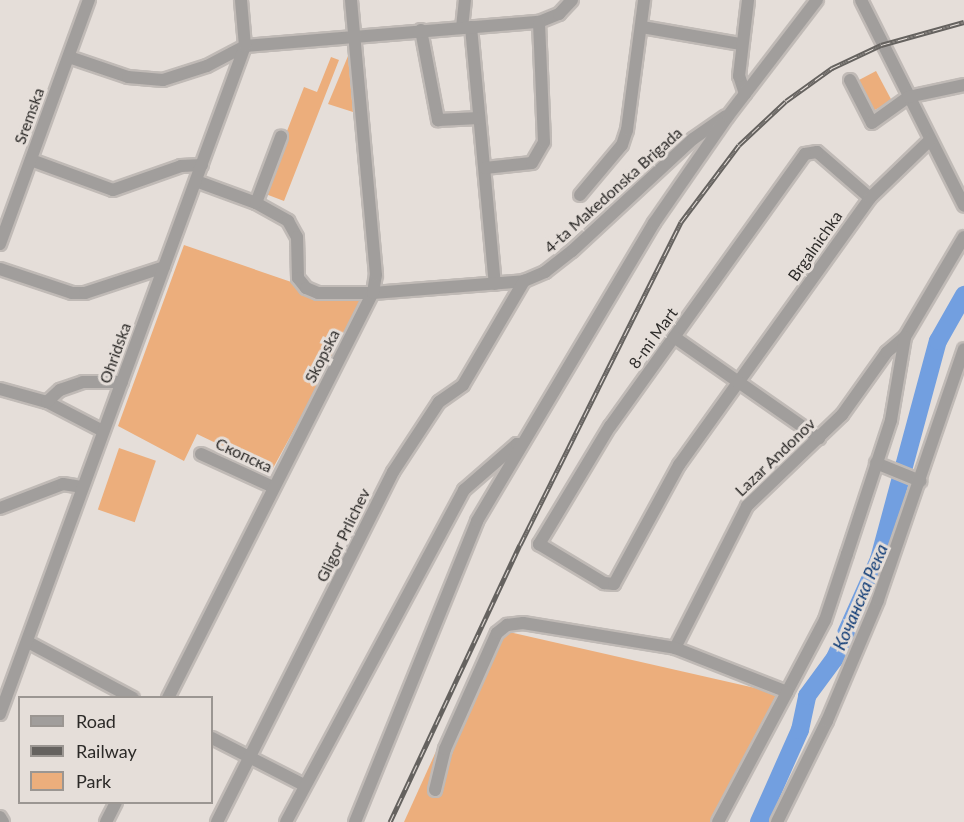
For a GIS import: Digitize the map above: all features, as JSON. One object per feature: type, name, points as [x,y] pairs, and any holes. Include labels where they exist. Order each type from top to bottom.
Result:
[{"type":"street","name":"Sremska","points":[[0,244],[4,220],[31,160],[89,0]]},
{"type":"street","name":"Ohridska","points":[[0,714],[245,46],[241,0]]},
{"type":"street","name":"Skopska","points":[[169,696],[373,293],[376,275],[351,0]]},
{"type":"street","points":[[465,0],[466,27],[485,168],[495,284]]},
{"type":"street","points":[[69,57],[128,77],[163,80],[207,66],[245,46],[539,22],[559,14],[572,0]]},
{"type":"street","points":[[580,195],[621,145],[631,109],[644,0]]},
{"type":"street","points":[[745,94],[739,76],[740,44],[748,0]]},
{"type":"street","points":[[355,822],[376,778],[448,586],[477,521],[648,232],[728,116],[817,0]]},
{"type":"street","points":[[861,0],[964,206]]},
{"type":"street","points":[[485,168],[532,163],[544,142],[539,22]]},
{"type":"street","points":[[642,27],[740,44]]},
{"type":"street","points":[[421,30],[438,120],[479,118]]},
{"type":"street","points":[[850,80],[872,123],[908,97],[964,85]]},
{"type":"street","name":"4-ta Makedonska Brigada","points":[[256,203],[295,229],[296,270],[306,288],[327,295],[524,281],[546,272],[693,139],[728,116]]},
{"type":"street","points":[[196,181],[256,203],[281,137]]},
{"type":"street","name":"Brgalnichka","points":[[615,584],[679,465],[870,198],[930,140]]},
{"type":"street","name":"8-mi Mart","points":[[615,584],[604,583],[539,544],[570,487],[805,154],[817,152],[870,198]]},
{"type":"street","points":[[31,160],[113,190],[181,166],[202,165]]},
{"type":"street","name":"Lazar Andonov","points":[[675,648],[737,520],[762,490],[842,415],[887,352],[905,337],[964,237]]},
{"type":"street","points":[[0,269],[72,293],[85,293],[164,267]]},
{"type":"street","name":"Gligor Prlichev","points":[[216,822],[251,758],[393,472],[439,402],[463,385],[524,281]]},
{"type":"street","points":[[674,337],[819,438]]},
{"type":"street","name":"Lazar Andonov","points":[[718,822],[825,620],[897,397],[905,337]]},
{"type":"street","points":[[777,822],[841,688],[920,481],[964,349]]},
{"type":"street","points":[[47,402],[60,390],[82,382],[122,382]]},
{"type":"street","points":[[0,389],[47,402],[103,431]]},
{"type":"street","points":[[286,822],[304,784],[464,490],[517,444],[522,444]]},
{"type":"street","name":"Скопска","points":[[201,454],[273,487]]},
{"type":"street","points":[[876,464],[920,481]]},
{"type":"street","points":[[0,508],[63,484],[83,487]]},
{"type":"street","points":[[435,790],[446,749],[497,633],[507,625],[529,624],[675,648],[787,692]]},
{"type":"street","points":[[28,642],[129,696]]},
{"type":"street","points":[[213,739],[304,784]]},
{"type":"street","points":[[106,822],[115,804]]},
{"type":"street","points":[[0,817],[3,822]]},
{"type":"green space","points":[[348,56],[353,112],[328,104]]},
{"type":"green space","points":[[331,57],[339,60],[284,201],[263,193],[304,87],[317,92]]},
{"type":"green space","points":[[876,71],[892,101],[872,112],[856,82]]},
{"type":"green space","points":[[184,245],[300,285],[317,300],[365,300],[272,470],[197,434],[184,461],[118,426]]},
{"type":"green space","points":[[119,448],[156,461],[135,522],[98,509]]},
{"type":"green space","points":[[492,628],[777,693],[716,822],[404,822]]},
{"type":"waterway","name":"Кочанска Река","points":[[759,822],[800,730],[807,696],[835,658],[879,559],[938,341],[964,295]]},
{"type":"railway","points":[[390,822],[520,545],[681,222],[739,145],[786,101],[832,68],[881,45],[964,22]]}]
